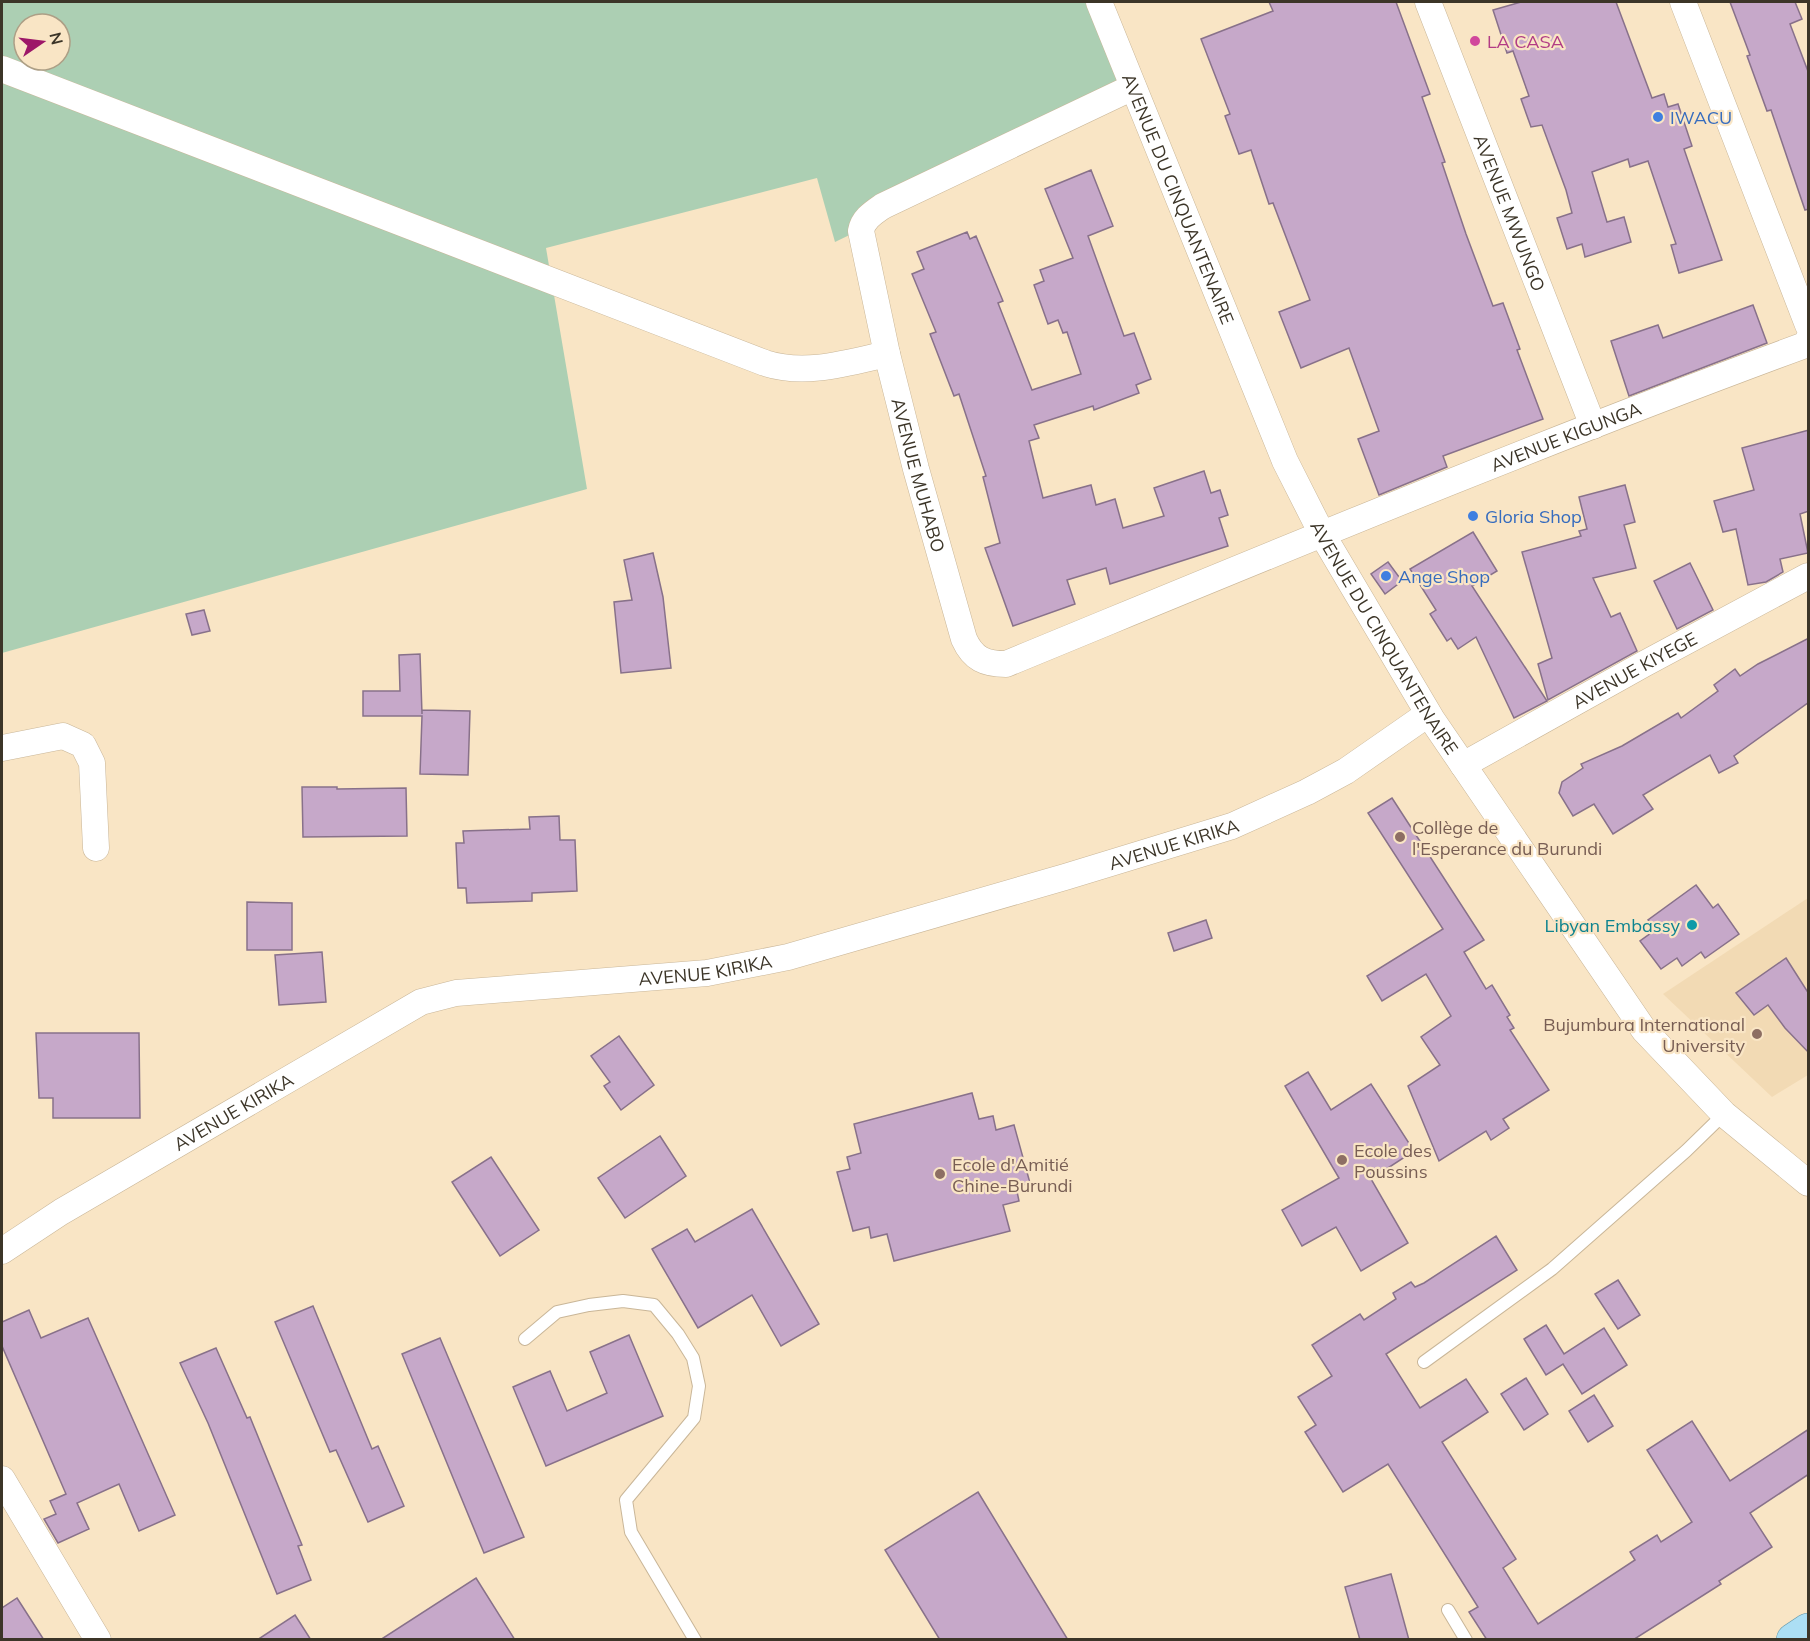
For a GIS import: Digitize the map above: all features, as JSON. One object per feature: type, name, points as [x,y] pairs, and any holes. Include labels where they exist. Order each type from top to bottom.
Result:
[{"type":"main road","points":[[1793,1640],[1809,1630]]},
{"type":"street","name":"AVENUE DU CINQUANTENAIRE","points":[[1099,2],[1285,460],[1322,534],[1428,714],[1644,1030],[1724,1114],[1809,1183]]},
{"type":"street","name":"AVENUE MWUNGO","points":[[1428,2],[1593,426]]},
{"type":"street","points":[[1683,2],[1809,326]]},
{"type":"street","points":[[2,69],[765,363],[786,368],[807,369],[830,367],[887,354]]},
{"type":"street","name":"AVENUE MUHABO","points":[[1133,87],[883,206],[866,219],[861,231],[887,354],[916,469],[964,639],[975,657],[984,662],[1006,664],[1322,534]]},
{"type":"street","name":"AVENUE KIGUNGA","points":[[1322,534],[1593,426],[1805,345],[1809,340]]},
{"type":"street","name":"AVENUE KIYEGE","points":[[1463,765],[1644,664],[1809,576]]},
{"type":"street","name":"AVENUE KIRIKA","points":[[2,1251],[61,1212],[421,1002],[456,993],[707,973],[788,957],[1232,826],[1307,792],[1346,771],[1428,714]]},
{"type":"street","points":[[2,748],[63,736],[83,745],[92,763],[96,848]]},
{"type":"street","points":[[2,1479],[98,1640]]},
{"type":"lane","points":[[1424,1362],[1552,1269],[1686,1151],[1724,1114]]},
{"type":"lane","points":[[525,1339],[557,1312],[623,1301],[654,1305],[678,1334],[693,1358],[699,1386],[694,1418],[626,1500],[631,1532],[695,1640]]},
{"type":"lane","points":[[1448,1610],[1466,1640]]},
{"type":"shaded area","name":"Bujumbura International University","points":[[1808,898],[1808,1075],[1772,1097],[1663,994]]},
{"type":"green space","points":[[2,2],[1087,2],[1129,100],[835,242],[817,178],[546,248],[587,489],[2,653]]},
{"type":"building","points":[[1269,2],[1396,2],[1430,94],[1422,97],[1445,162],[1442,163],[1466,234],[1493,306],[1503,303],[1520,349],[1517,350],[1543,419],[1443,456],[1447,467],[1379,495],[1358,439],[1379,431],[1349,348],[1301,368],[1279,312],[1310,300],[1273,203],[1269,204],[1251,150],[1239,154],[1225,116],[1230,114],[1201,39],[1273,11]]},
{"type":"building","points":[[1521,2],[1616,2],[1652,98],[1664,94],[1668,107],[1678,104],[1692,146],[1684,149],[1722,260],[1679,273],[1671,245],[1676,244],[1648,161],[1630,167],[1628,159],[1592,172],[1607,222],[1624,217],[1631,242],[1585,257],[1582,244],[1567,249],[1557,218],[1572,213],[1566,190],[1542,125],[1531,127],[1521,99],[1529,96],[1513,51],[1507,53],[1493,10]]},
{"type":"building","points":[[1730,2],[1795,2],[1802,19],[1790,24],[1809,74],[1809,209],[1805,210],[1771,110],[1767,111],[1747,56],[1750,55]]},
{"type":"building","points":[[1091,170],[1113,226],[1088,236],[1124,336],[1134,333],[1151,379],[1136,385],[1139,393],[1094,410],[1093,406],[1034,425],[1039,438],[1029,441],[1043,498],[1091,485],[1096,505],[1115,499],[1123,528],[1164,516],[1154,488],[1204,471],[1211,493],[1220,490],[1228,515],[1219,518],[1228,546],[1110,584],[1106,568],[1067,580],[1075,604],[1013,626],[985,548],[1000,543],[983,477],[986,476],[959,394],[954,396],[930,334],[936,332],[912,274],[924,269],[917,252],[967,232],[970,239],[976,236],[1003,301],[998,303],[1032,390],[1081,374],[1067,332],[1063,333],[1058,320],[1048,324],[1034,285],[1044,281],[1040,270],[1073,258],[1045,189]]},
{"type":"building","points":[[1753,305],[1767,343],[1629,396],[1611,341],[1658,325],[1663,338]]},
{"type":"building","points":[[1809,430],[1809,511],[1800,514],[1808,553],[1780,559],[1783,572],[1766,582],[1748,585],[1736,529],[1723,532],[1714,501],[1754,490],[1742,448]]},
{"type":"building","points":[[1625,485],[1635,522],[1624,525],[1636,568],[1593,578],[1611,617],[1620,613],[1637,651],[1548,700],[1538,664],[1552,658],[1522,552],[1581,536],[1579,531],[1587,529],[1579,497]]},
{"type":"building","points":[[1473,532],[1497,571],[1472,586],[1547,701],[1514,718],[1476,637],[1458,649],[1451,638],[1447,641],[1430,614],[1436,610],[1410,569]]},
{"type":"building","points":[[653,553],[663,597],[671,668],[621,673],[614,602],[632,600],[624,560]]},
{"type":"building","points":[[1388,562],[1402,581],[1385,594],[1371,574]]},
{"type":"building","points":[[1690,563],[1713,610],[1677,629],[1654,581]]},
{"type":"building","points":[[204,610],[210,631],[192,635],[186,614]]},
{"type":"building","points":[[1809,638],[1809,702],[1734,756],[1738,763],[1719,773],[1710,755],[1643,795],[1653,809],[1613,834],[1594,804],[1573,816],[1559,793],[1562,782],[1583,768],[1581,764],[1622,746],[1678,713],[1681,718],[1718,691],[1714,685],[1735,669],[1740,676],[1758,664]]},
{"type":"building","points":[[420,654],[422,714],[422,710],[470,711],[468,775],[420,774],[422,716],[363,716],[363,691],[400,691],[399,655]]},
{"type":"building","points":[[302,787],[406,788],[407,836],[303,837]]},
{"type":"building","points":[[1392,798],[1484,940],[1464,952],[1486,989],[1492,985],[1510,1015],[1507,1017],[1514,1028],[1510,1030],[1549,1090],[1503,1119],[1509,1128],[1491,1140],[1486,1131],[1439,1161],[1408,1086],[1440,1065],[1421,1037],[1451,1016],[1426,974],[1382,1001],[1367,976],[1443,929],[1368,813]]},
{"type":"building","points":[[559,816],[560,840],[575,840],[577,891],[532,893],[532,901],[467,903],[466,888],[458,888],[456,843],[464,843],[463,831],[530,829],[529,817]]},
{"type":"building","name":"Libyan Embassy","points":[[1696,885],[1713,908],[1718,904],[1739,934],[1705,958],[1701,952],[1682,966],[1677,958],[1661,969],[1640,941],[1655,930],[1648,920]]},
{"type":"building","points":[[247,902],[292,903],[292,950],[247,950]]},
{"type":"building","points":[[1206,920],[1212,938],[1174,951],[1168,933]]},
{"type":"building","points":[[322,952],[326,1002],[279,1005],[275,955]]},
{"type":"building","points":[[1786,958],[1809,994],[1809,1053],[1785,1028],[1768,1005],[1754,1015],[1736,993]]},
{"type":"building","points":[[36,1033],[139,1033],[140,1118],[53,1118],[53,1098],[39,1098]]},
{"type":"building","points":[[619,1036],[654,1085],[621,1110],[604,1086],[610,1082],[591,1056]]},
{"type":"building","points":[[1308,1072],[1331,1110],[1371,1084],[1414,1151],[1371,1179],[1408,1243],[1361,1271],[1336,1227],[1302,1246],[1282,1210],[1339,1178],[1285,1086]]},
{"type":"building","points":[[972,1093],[979,1119],[993,1116],[996,1130],[1014,1125],[1030,1183],[1016,1187],[1019,1201],[1003,1205],[1010,1231],[894,1261],[887,1234],[871,1238],[869,1227],[853,1231],[837,1172],[850,1169],[847,1157],[861,1153],[854,1124]]},
{"type":"building","points":[[660,1136],[686,1176],[625,1218],[598,1178]]},
{"type":"building","points":[[491,1157],[539,1230],[500,1256],[452,1182]]},
{"type":"building","points":[[752,1209],[819,1324],[781,1346],[752,1295],[698,1328],[652,1249],[687,1229],[695,1242]]},
{"type":"building","points":[[1496,1236],[1517,1270],[1386,1354],[1420,1408],[1466,1379],[1488,1412],[1442,1442],[1516,1559],[1503,1568],[1538,1624],[1635,1560],[1630,1552],[1657,1535],[1661,1542],[1692,1522],[1647,1450],[1692,1421],[1730,1481],[1809,1429],[1809,1474],[1750,1513],[1772,1547],[1719,1581],[1721,1584],[1633,1640],[1487,1640],[1469,1612],[1478,1607],[1388,1464],[1343,1492],[1305,1432],[1316,1425],[1298,1397],[1332,1376],[1312,1345],[1360,1314],[1364,1320],[1396,1299],[1393,1293],[1411,1282],[1415,1287],[1424,1283]]},
{"type":"building","points":[[1618,1280],[1640,1315],[1618,1329],[1595,1294]]},
{"type":"building","points":[[313,1306],[372,1449],[378,1446],[404,1506],[368,1522],[336,1450],[330,1452],[275,1322]]},
{"type":"building","points":[[29,1310],[41,1338],[88,1318],[175,1515],[139,1531],[119,1484],[77,1503],[89,1529],[58,1543],[44,1519],[56,1514],[50,1501],[66,1494],[2,1346],[2,1322]]},
{"type":"building","points":[[1546,1325],[1564,1354],[1604,1328],[1627,1365],[1582,1394],[1563,1364],[1546,1375],[1524,1339]]},
{"type":"building","points":[[629,1335],[663,1416],[546,1466],[513,1387],[550,1371],[567,1411],[607,1393],[590,1352]]},
{"type":"building","points":[[440,1338],[524,1537],[484,1553],[402,1354]]},
{"type":"building","points":[[216,1348],[247,1418],[250,1417],[302,1545],[298,1546],[311,1580],[277,1594],[208,1423],[180,1363]]},
{"type":"building","points":[[1526,1378],[1548,1414],[1524,1430],[1501,1394]]},
{"type":"building","points":[[1594,1395],[1613,1426],[1588,1442],[1569,1411]]},
{"type":"building","points":[[978,1492],[1068,1640],[940,1640],[885,1550]]},
{"type":"building","points":[[1391,1574],[1409,1640],[1360,1640],[1345,1587]]},
{"type":"building","points":[[476,1578],[515,1640],[380,1640]]},
{"type":"building","points":[[17,1598],[44,1640],[2,1640],[2,1608]]},
{"type":"building","points":[[295,1615],[311,1640],[257,1640]]},
{"type":"place","name":"LA CASA","points":[[1475,41]]},
{"type":"place","name":"IWACU","points":[[1658,117]]},
{"type":"place","name":"Gloria Shop","points":[[1473,516]]},
{"type":"place","name":"Ange Shop","points":[[1386,576]]},
{"type":"place","name":"Collège de l'Esperance du Burundi","points":[[1400,837]]},
{"type":"place","name":"Libyan Embassy","points":[[1692,925]]},
{"type":"place","name":"Bujumbura International University","points":[[1757,1034]]},
{"type":"place","name":"Ecole des Poussins","points":[[1342,1160]]},
{"type":"place","name":"Ecole d'Amitié Chine-Burundi","points":[[940,1174]]}]
